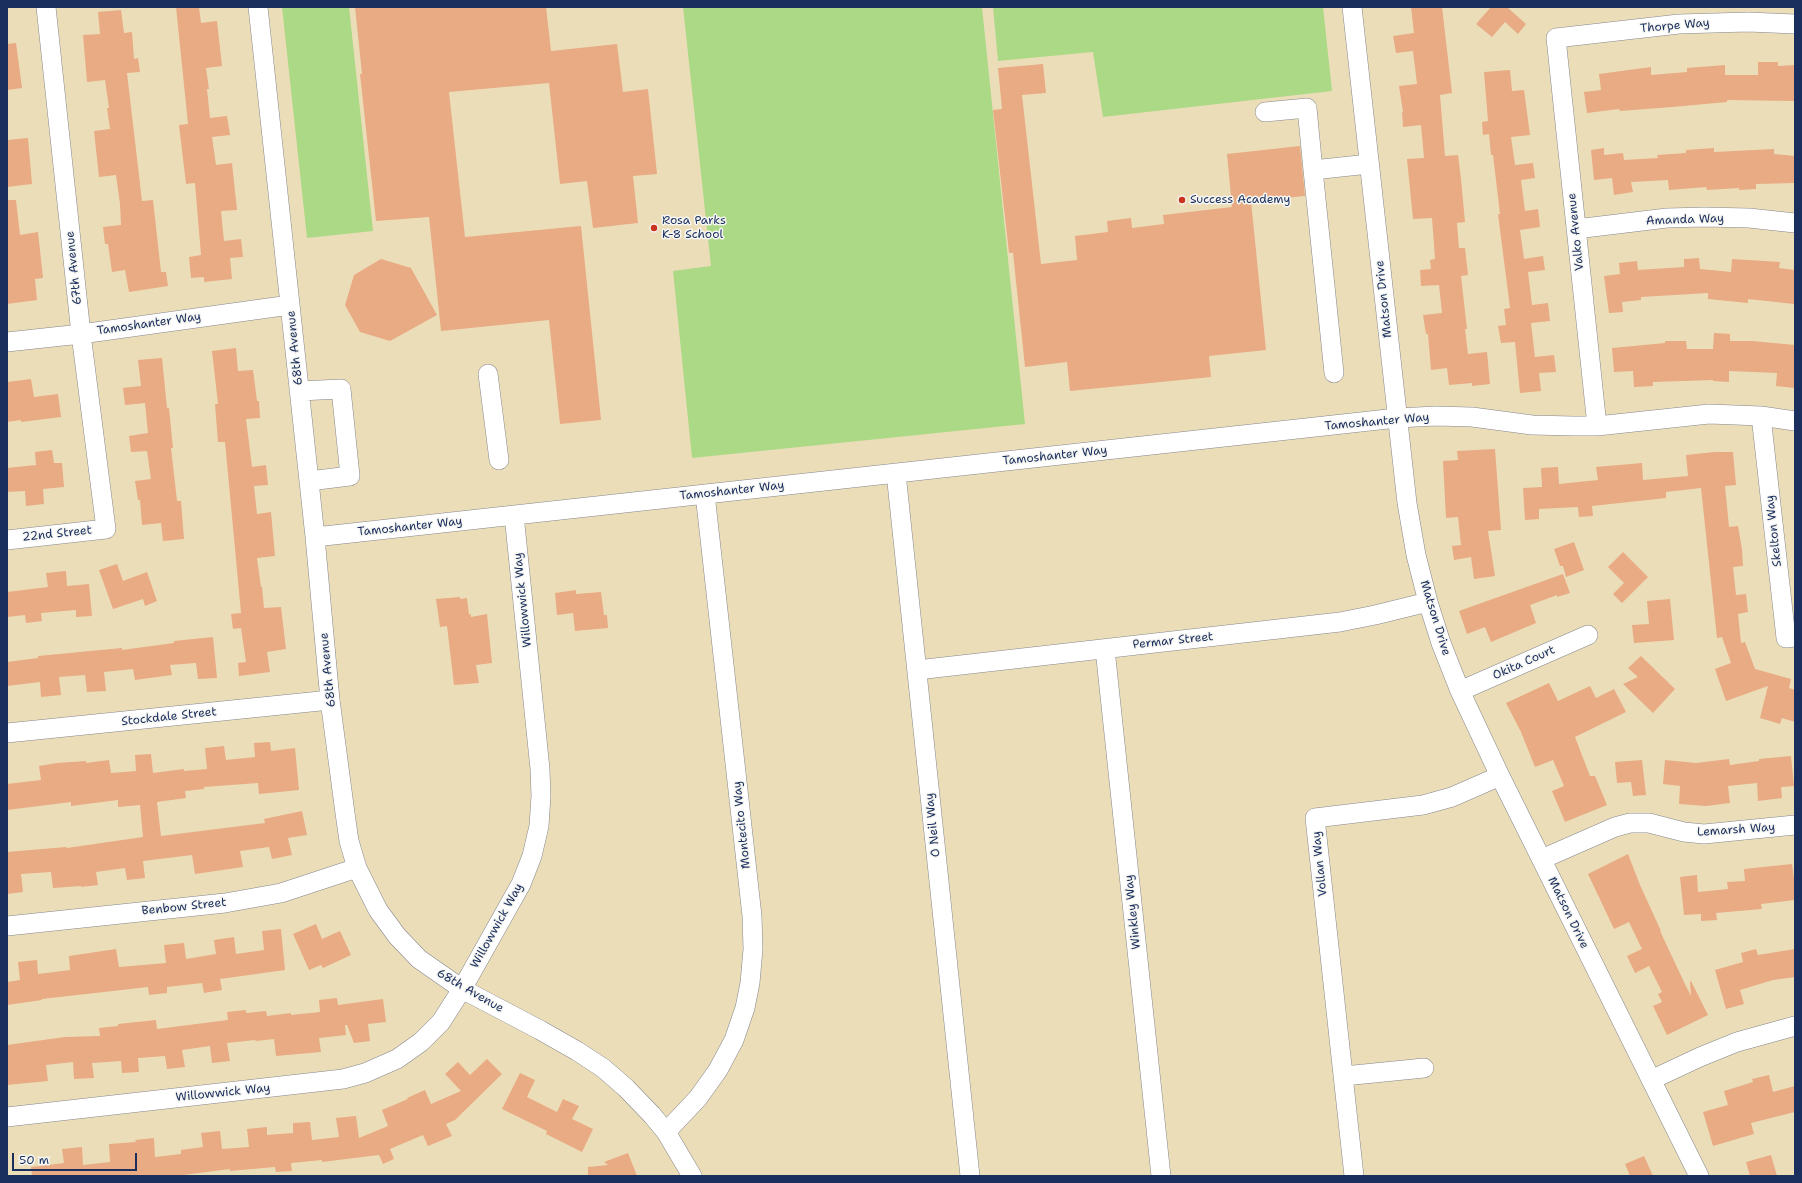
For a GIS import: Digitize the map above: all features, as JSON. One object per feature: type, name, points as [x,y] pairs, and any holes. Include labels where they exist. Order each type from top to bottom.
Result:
[{"type":"street","name":"67th Avenue","points":[[46,7],[82,334],[106,529]]},
{"type":"street","name":"68th Avenue","points":[[258,7],[315,537],[330,700],[349,841],[358,868],[378,910],[397,936],[419,959],[462,989],[540,1030],[603,1068],[647,1109],[666,1132],[692,1176]]},
{"type":"street","name":"Matson Drive","points":[[1352,7],[1407,503],[1416,555],[1428,602],[1441,643],[1460,691],[1500,776],[1699,1176]]},
{"type":"street","name":"Thorpe Way","points":[[1556,38],[1679,24],[1748,22],[1795,24]]},
{"type":"street","name":"Valko Avenue","points":[[1556,38],[1597,426]]},
{"type":"street","points":[[1265,112],[1307,108],[1312,170],[1334,372]]},
{"type":"street","points":[[1312,170],[1369,164]]},
{"type":"street","name":"Amanda Way","points":[[1576,229],[1667,218],[1749,218],[1795,223]]},
{"type":"street","name":"Tamoshanter Way","points":[[7,342],[82,334],[290,305]]},
{"type":"street","points":[[488,374],[499,460]]},
{"type":"street","points":[[299,392],[341,389],[350,476],[309,481]]},
{"type":"street","name":"Tamoshanter Way","points":[[315,537],[1397,418],[1436,416],[1465,417],[1532,425],[1597,426],[1709,414],[1761,416],[1795,421]]},
{"type":"street","name":"Skelton Way","points":[[1761,416],[1786,638],[1795,637]]},
{"type":"street","name":"O Neil Way","points":[[896,473],[970,1176]]},
{"type":"street","name":"Montecito Way","points":[[666,1132],[698,1098],[718,1070],[734,1040],[745,1008],[750,983],[753,949],[752,916],[704,494]]},
{"type":"street","name":"Willowwick Way","points":[[7,1117],[343,1079],[366,1073],[397,1059],[421,1042],[441,1022],[462,989],[521,884],[532,856],[538,826],[542,796],[540,769],[514,515]]},
{"type":"street","name":"22nd Street","points":[[7,540],[106,529]]},
{"type":"street","name":"Permar Street","points":[[917,670],[1340,622],[1376,616],[1428,602]]},
{"type":"street","name":"Okita Court","points":[[1460,691],[1588,635]]},
{"type":"street","name":"Winkley Way","points":[[1105,648],[1161,1176]]},
{"type":"street","name":"Stockdale Street","points":[[7,733],[330,700]]},
{"type":"street","name":"Vollan Way","points":[[1354,1176],[1315,818],[1423,805],[1452,797],[1500,776]]},
{"type":"street","name":"Lemarsh Way","points":[[1542,860],[1615,827],[1630,823],[1649,823],[1684,832],[1704,834],[1795,825]]},
{"type":"street","name":"Benbow Street","points":[[7,926],[225,903],[281,893],[358,868]]},
{"type":"street","points":[[1651,1080],[1700,1056],[1737,1042],[1795,1026]]},
{"type":"street","points":[[1344,1076],[1424,1068]]},
{"type":"green space","points":[[282,7],[349,7],[373,231],[307,238]]},
{"type":"green space","points":[[683,7],[982,7],[1025,424],[692,458],[673,271],[711,266]]},
{"type":"green space","points":[[993,7],[1323,7],[1332,91],[1103,117],[1093,52],[998,61]]},
{"type":"building","points":[[176,7],[199,7],[201,23],[217,21],[222,66],[206,68],[209,89],[207,89],[210,118],[227,116],[230,135],[212,137],[216,165],[232,163],[237,210],[221,211],[224,241],[241,239],[243,257],[230,258],[232,279],[204,282],[204,277],[191,278],[189,257],[201,255],[195,183],[186,184],[179,125],[188,124]]},
{"type":"building","points":[[355,7],[546,7],[551,51],[617,44],[623,92],[648,89],[657,174],[633,176],[638,223],[593,228],[587,181],[560,184],[549,83],[449,92],[465,237],[581,226],[601,420],[560,424],[549,320],[441,331],[429,217],[376,221],[360,74],[362,74]]},
{"type":"building","points":[[1411,7],[1442,7],[1452,93],[1440,95],[1445,156],[1458,155],[1461,179],[1465,222],[1457,223],[1459,248],[1465,248],[1468,275],[1461,276],[1467,329],[1465,329],[1468,354],[1487,352],[1490,384],[1472,386],[1472,383],[1449,385],[1447,368],[1431,370],[1428,334],[1426,334],[1423,315],[1442,313],[1439,285],[1421,286],[1420,270],[1431,269],[1430,260],[1435,259],[1432,218],[1413,219],[1407,159],[1424,158],[1421,125],[1403,127],[1403,112],[1399,86],[1417,84],[1413,51],[1396,53],[1393,36],[1414,33]]},
{"type":"building","points":[[1491,7],[1507,7],[1526,24],[1518,34],[1505,22],[1492,37],[1476,24]]},
{"type":"building","points":[[121,10],[124,33],[132,32],[134,59],[138,58],[140,72],[127,73],[142,201],[153,200],[161,272],[166,272],[168,286],[129,292],[125,270],[112,272],[108,244],[105,244],[103,227],[121,225],[120,204],[116,175],[99,177],[94,131],[110,129],[107,108],[109,108],[105,80],[87,82],[83,35],[100,34],[98,12]]},
{"type":"building","points":[[16,43],[22,88],[7,90],[7,44]]},
{"type":"building","points":[[1758,62],[1778,62],[1778,66],[1795,65],[1795,101],[1727,100],[1727,102],[1620,111],[1619,109],[1587,113],[1584,92],[1601,90],[1599,74],[1651,67],[1651,75],[1687,72],[1687,68],[1725,65],[1725,75],[1758,75]]},
{"type":"building","points":[[1043,64],[1046,93],[1022,95],[1041,264],[1077,260],[1075,236],[1108,232],[1107,221],[1131,218],[1132,228],[1164,224],[1163,215],[1232,207],[1227,154],[1300,146],[1305,196],[1251,201],[1266,350],[1209,356],[1211,377],[1070,391],[1067,362],[1025,367],[1013,253],[1009,253],[993,110],[1002,109],[998,68]]},
{"type":"building","points":[[1510,70],[1512,91],[1524,90],[1530,135],[1511,137],[1515,165],[1533,163],[1535,178],[1521,180],[1525,211],[1538,209],[1540,227],[1520,230],[1524,259],[1543,256],[1545,270],[1528,272],[1532,305],[1548,303],[1550,321],[1531,323],[1535,357],[1554,355],[1556,372],[1539,373],[1541,391],[1520,393],[1515,342],[1501,343],[1498,326],[1506,325],[1504,309],[1510,308],[1498,214],[1500,214],[1493,155],[1491,155],[1489,134],[1483,135],[1482,122],[1488,121],[1484,72]]},
{"type":"building","points":[[28,138],[32,184],[7,187],[7,140]]},
{"type":"building","points":[[1604,148],[1604,155],[1623,153],[1624,160],[1658,158],[1657,155],[1686,153],[1686,150],[1714,148],[1714,152],[1774,149],[1774,154],[1795,156],[1795,183],[1756,184],[1756,189],[1739,190],[1739,188],[1707,190],[1706,187],[1669,190],[1668,180],[1631,182],[1633,192],[1614,195],[1612,178],[1594,180],[1591,150]]},
{"type":"building","points":[[7,200],[16,200],[20,235],[38,232],[43,278],[35,279],[37,300],[7,304]]},
{"type":"building","points":[[1699,258],[1700,269],[1731,272],[1732,259],[1780,262],[1779,268],[1795,270],[1794,304],[1748,299],[1748,303],[1708,299],[1708,293],[1641,297],[1641,300],[1622,302],[1623,312],[1609,313],[1604,276],[1620,274],[1619,263],[1637,261],[1638,270],[1684,267],[1684,259]]},
{"type":"building","points":[[381,259],[411,268],[437,315],[390,341],[360,332],[345,305],[354,275]]},
{"type":"building","points":[[1714,333],[1730,334],[1730,341],[1752,341],[1795,345],[1795,388],[1776,386],[1777,373],[1729,371],[1729,382],[1713,380],[1653,382],[1653,386],[1634,387],[1633,371],[1614,372],[1612,348],[1665,343],[1665,341],[1686,341],[1687,349],[1713,349]]},
{"type":"building","points":[[236,348],[238,371],[253,370],[257,401],[259,401],[260,418],[246,419],[252,467],[266,465],[268,485],[254,486],[257,514],[271,512],[275,556],[257,558],[264,608],[281,607],[286,649],[267,652],[270,672],[239,676],[238,663],[246,662],[241,628],[233,629],[231,614],[241,613],[225,442],[218,442],[215,404],[218,404],[212,351]]},
{"type":"building","points":[[162,358],[167,408],[169,408],[173,448],[171,448],[177,501],[181,501],[184,539],[163,541],[161,523],[142,525],[140,500],[138,500],[135,481],[151,479],[147,451],[131,452],[129,436],[148,433],[145,403],[125,405],[123,388],[141,386],[138,360]]},
{"type":"building","points":[[31,379],[34,397],[58,394],[61,417],[21,422],[21,420],[7,422],[7,382]]},
{"type":"building","points":[[1495,449],[1501,530],[1488,531],[1495,576],[1474,579],[1471,557],[1454,560],[1452,546],[1461,545],[1458,517],[1446,518],[1443,461],[1458,460],[1457,451]]},
{"type":"building","points":[[52,450],[54,463],[62,463],[64,487],[43,489],[44,504],[26,506],[25,491],[7,492],[7,468],[36,465],[35,452]]},
{"type":"building","points":[[1733,452],[1736,485],[1725,486],[1729,527],[1738,526],[1742,549],[1743,566],[1733,567],[1736,595],[1746,594],[1748,612],[1738,614],[1741,643],[1745,642],[1755,669],[1791,679],[1789,688],[1795,690],[1795,722],[1782,718],[1780,724],[1760,718],[1768,686],[1726,701],[1715,669],[1731,663],[1722,637],[1717,638],[1701,488],[1666,492],[1666,498],[1592,506],[1593,516],[1579,517],[1578,507],[1539,509],[1539,519],[1525,520],[1523,488],[1542,487],[1541,468],[1558,467],[1559,484],[1598,480],[1596,467],[1642,463],[1643,480],[1688,476],[1686,455]]},
{"type":"building","points":[[1574,542],[1584,570],[1566,577],[1563,566],[1560,566],[1554,549]]},
{"type":"building","points":[[1623,552],[1648,577],[1622,603],[1613,594],[1624,583],[1608,567]]},
{"type":"building","points":[[117,564],[123,581],[147,572],[157,601],[145,606],[143,599],[113,609],[99,570]]},
{"type":"building","points":[[66,571],[67,586],[89,584],[92,616],[76,617],[76,610],[41,613],[42,621],[26,623],[25,615],[7,617],[7,592],[48,587],[46,573]]},
{"type":"building","points":[[1563,574],[1570,593],[1557,597],[1557,595],[1530,605],[1536,623],[1491,642],[1485,627],[1467,634],[1459,611]]},
{"type":"building","points":[[576,590],[576,594],[601,592],[604,615],[607,615],[608,628],[575,631],[573,613],[557,615],[555,593]]},
{"type":"building","points":[[460,597],[460,599],[467,598],[469,615],[471,614],[471,617],[487,614],[492,663],[476,665],[479,683],[454,685],[447,626],[440,627],[436,599]]},
{"type":"building","points":[[1670,599],[1674,640],[1634,643],[1632,625],[1649,624],[1647,601]]},
{"type":"building","points":[[213,637],[217,678],[198,679],[196,663],[170,665],[172,675],[135,680],[133,669],[104,672],[106,691],[87,692],[85,675],[59,677],[61,695],[41,697],[40,682],[7,686],[7,662],[38,658],[38,656],[122,648],[122,650],[174,643],[174,641]]},
{"type":"building","points":[[1641,656],[1675,689],[1653,713],[1623,684],[1638,677],[1628,668]]},
{"type":"building","points":[[1549,683],[1558,701],[1590,686],[1596,698],[1614,689],[1626,712],[1575,737],[1590,776],[1595,776],[1607,805],[1565,822],[1552,791],[1564,786],[1553,760],[1535,767],[1521,732],[1506,703]]},
{"type":"building","points":[[270,742],[271,751],[295,748],[299,790],[259,794],[258,783],[204,787],[204,789],[185,791],[186,798],[157,802],[161,836],[265,823],[264,819],[302,811],[307,835],[288,838],[292,855],[272,859],[269,847],[240,851],[243,867],[195,874],[192,855],[143,861],[145,878],[127,880],[125,868],[96,872],[98,885],[81,887],[53,888],[51,872],[21,874],[23,892],[7,894],[7,852],[67,848],[143,837],[140,805],[118,807],[118,800],[71,806],[71,802],[7,810],[7,784],[41,780],[39,766],[57,763],[86,761],[86,763],[109,760],[111,773],[136,771],[135,755],[151,754],[153,773],[184,769],[184,771],[207,769],[205,748],[224,746],[226,760],[255,757],[254,743]]},
{"type":"building","points":[[1791,756],[1794,786],[1781,787],[1782,798],[1758,801],[1757,783],[1728,786],[1730,803],[1706,806],[1679,804],[1680,786],[1663,784],[1665,760],[1696,763],[1729,759],[1730,765],[1759,761],[1759,759]]},
{"type":"building","points":[[1642,760],[1646,795],[1633,796],[1631,782],[1617,783],[1615,762]]},
{"type":"building","points":[[1628,854],[1660,931],[1684,982],[1691,996],[1691,981],[1708,1015],[1667,1035],[1653,1006],[1662,1002],[1658,994],[1662,992],[1649,966],[1635,973],[1627,956],[1642,949],[1629,922],[1614,929],[1588,874]]},
{"type":"building","points":[[1792,864],[1795,879],[1795,900],[1761,904],[1762,909],[1716,913],[1717,920],[1701,921],[1701,914],[1684,915],[1680,877],[1697,875],[1698,892],[1728,889],[1727,882],[1745,881],[1744,869]]},
{"type":"building","points":[[316,924],[322,939],[340,931],[351,955],[323,968],[321,965],[309,970],[293,934]]},
{"type":"building","points":[[281,929],[285,970],[220,979],[222,990],[204,993],[202,983],[167,987],[167,993],[149,995],[148,987],[42,999],[7,1005],[7,982],[20,980],[18,962],[37,960],[38,974],[70,970],[69,956],[116,949],[119,967],[166,963],[164,945],[184,943],[186,959],[216,954],[214,940],[234,937],[236,954],[264,950],[262,931]]},
{"type":"building","points":[[1756,949],[1758,955],[1795,949],[1795,977],[1773,980],[1740,990],[1744,1004],[1726,1009],[1715,970],[1743,962],[1741,953]]},
{"type":"building","points":[[337,998],[338,1005],[383,999],[386,1022],[368,1024],[370,1041],[354,1043],[347,1025],[345,1025],[346,1035],[319,1038],[321,1052],[276,1056],[274,1039],[255,1040],[227,1043],[230,1061],[212,1063],[210,1046],[182,1050],[185,1067],[167,1069],[165,1056],[138,1058],[139,1072],[122,1073],[121,1061],[92,1063],[94,1078],[74,1079],[73,1062],[46,1065],[48,1081],[7,1085],[7,1045],[65,1037],[100,1036],[99,1028],[118,1026],[118,1024],[156,1020],[157,1029],[228,1020],[227,1012],[246,1010],[246,1013],[266,1011],[267,1016],[320,1012],[319,1000]]},
{"type":"building","points":[[487,1059],[502,1074],[455,1120],[446,1124],[452,1136],[428,1146],[423,1135],[390,1149],[394,1159],[383,1164],[379,1155],[322,1162],[322,1160],[291,1163],[292,1171],[276,1172],[275,1167],[230,1171],[230,1169],[176,1176],[32,1176],[31,1167],[64,1163],[62,1149],[82,1147],[83,1165],[110,1162],[109,1144],[136,1142],[135,1140],[154,1138],[155,1157],[181,1154],[181,1150],[203,1147],[201,1133],[220,1131],[222,1149],[249,1147],[247,1129],[267,1127],[267,1135],[293,1133],[293,1123],[310,1122],[312,1140],[339,1137],[336,1118],[356,1116],[359,1138],[388,1126],[382,1110],[408,1099],[407,1098],[425,1090],[431,1104],[461,1091],[445,1074],[458,1062],[470,1075]]},
{"type":"building","points":[[520,1073],[535,1080],[527,1097],[557,1112],[563,1099],[579,1106],[572,1119],[593,1129],[582,1152],[546,1134],[547,1131],[502,1109]]},
{"type":"building","points":[[1769,1075],[1773,1092],[1795,1086],[1795,1112],[1751,1123],[1754,1134],[1713,1146],[1703,1112],[1728,1105],[1724,1091],[1753,1082],[1752,1079]]},
{"type":"building","points":[[628,1153],[637,1176],[588,1176],[588,1167],[608,1165],[604,1162]]},
{"type":"building","points":[[1771,1155],[1777,1176],[1750,1176],[1746,1162]]},
{"type":"building","points":[[1644,1156],[1653,1176],[1630,1176],[1625,1164]]},
{"type":"place","name":"Success Academy","points":[[1182,200]]},
{"type":"place","name":"Rosa Parks K-8 School","points":[[654,228]]}]
